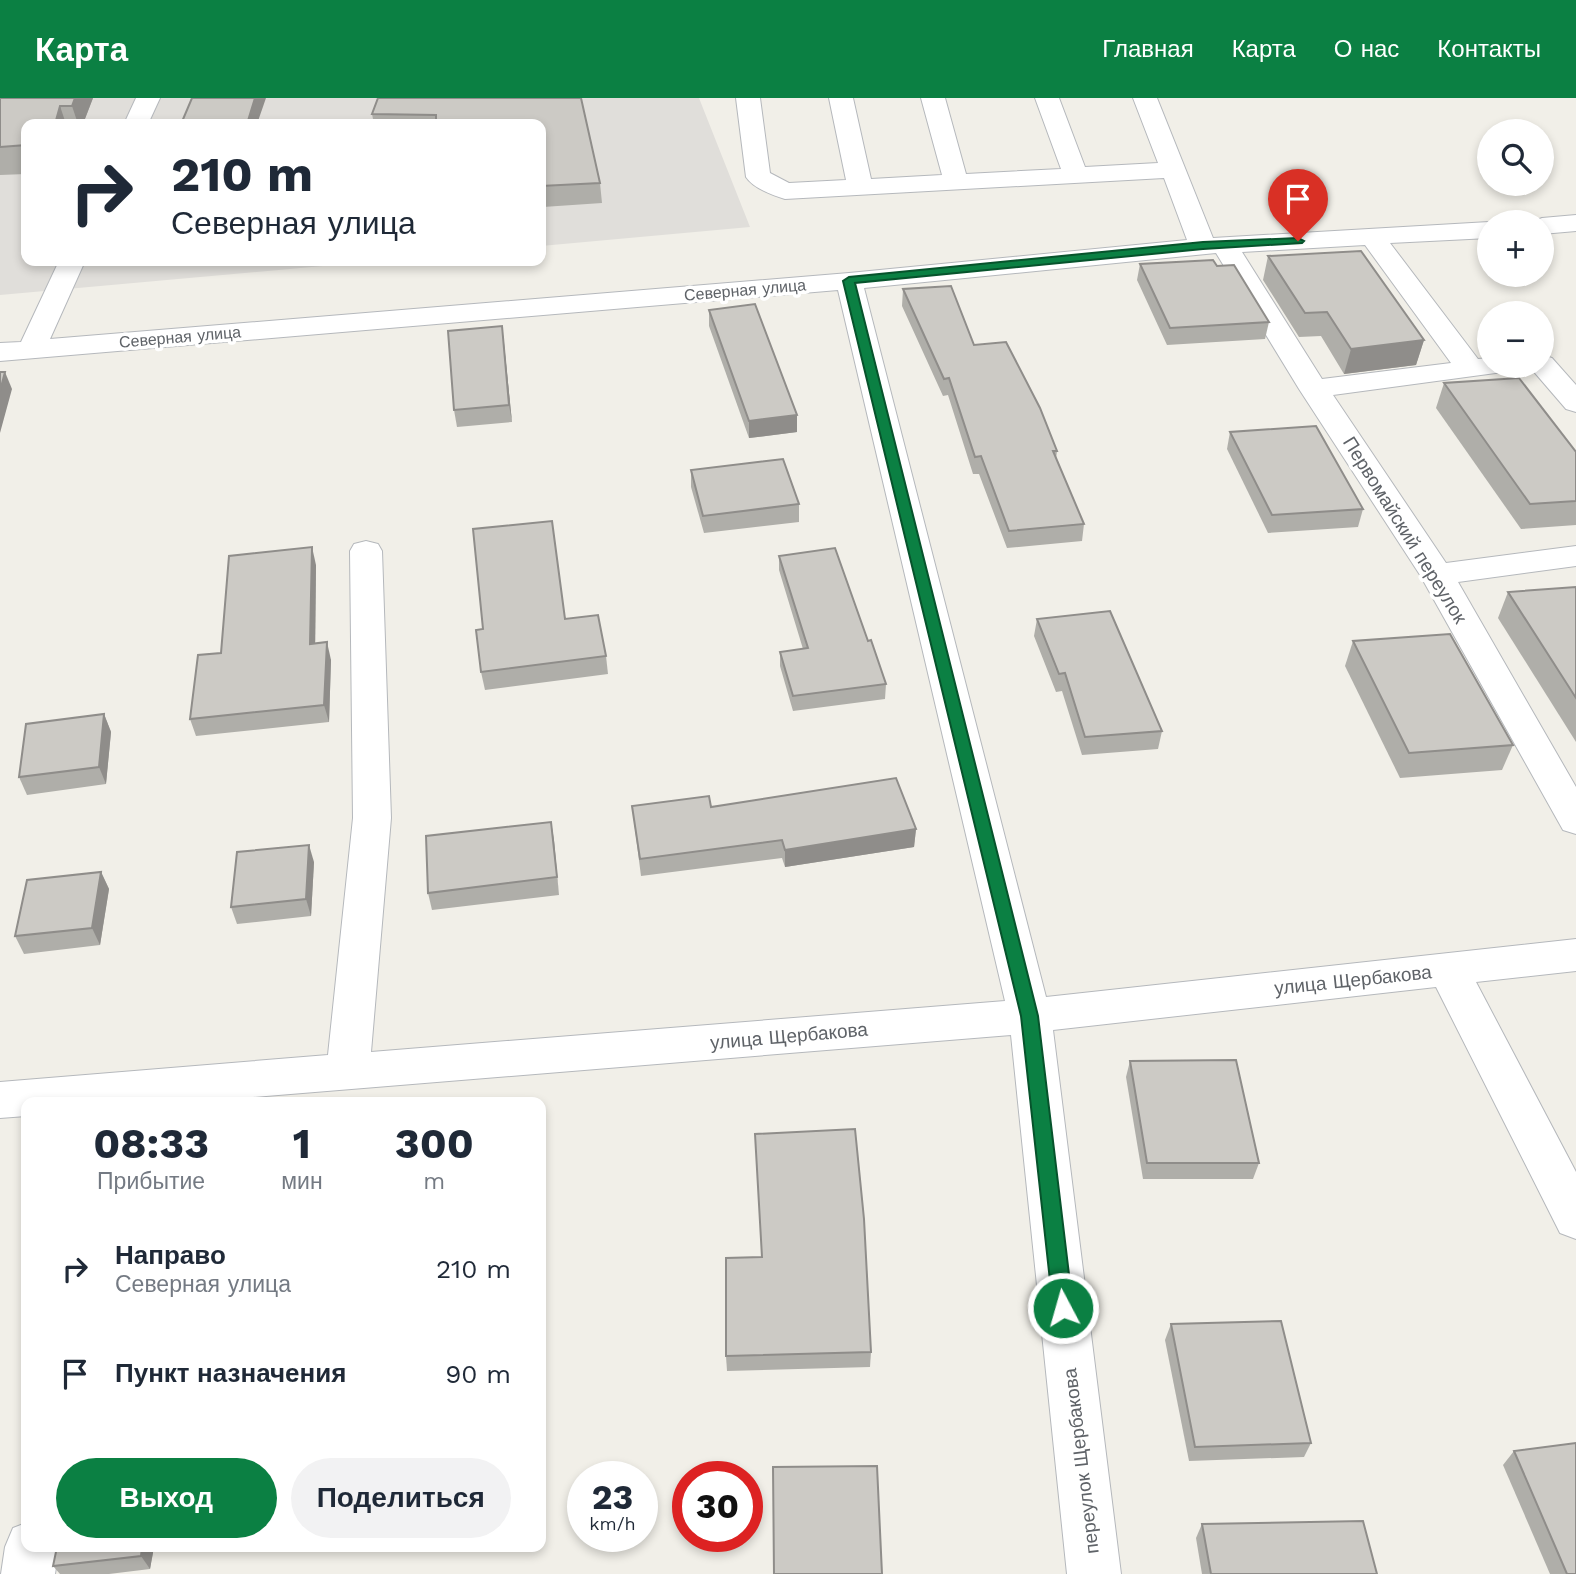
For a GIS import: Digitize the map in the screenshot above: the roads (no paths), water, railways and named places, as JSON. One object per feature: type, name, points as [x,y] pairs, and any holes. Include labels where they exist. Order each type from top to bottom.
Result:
[{"type":"street","points":[[138,119],[148,98]]},
{"type":"street","points":[[748,98],[758,177],[785,191],[1174,170]]},
{"type":"street","points":[[841,98],[860,187]]},
{"type":"street","points":[[933,98],[956,182]]},
{"type":"street","points":[[1047,98],[1076,175]]},
{"type":"street","name":"Первомайский переулок","points":[[1145,98],[1174,170],[1214,245],[1314,389],[1437,575],[1576,820]]},
{"type":"street","points":[[1554,225],[1576,223]]},
{"type":"street","name":"Северная улица","points":[[0,352],[849,281],[1214,245],[1477,231]]},
{"type":"street","points":[[1373,238],[1477,362]]},
{"type":"street","points":[[31,350],[70,266]]},
{"type":"street","name":"переулок Щербакова","points":[[849,281],[1030,1016],[1094,1574]]},
{"type":"street","points":[[1314,389],[1477,368]]},
{"type":"street","points":[[1554,378],[1576,403]]},
{"type":"street","points":[[348,1070],[372,818],[366,551]]},
{"type":"street","points":[[1437,575],[1576,556]]},
{"type":"street","name":"улица Щербакова","points":[[72,1097],[348,1070],[1030,1016],[1576,955]]},
{"type":"street","points":[[1448,969],[1576,1218]]},
{"type":"street","name":"улица Щербакова","points":[[0,1100],[21,1099]]},
{"type":"street","points":[[28,1574],[31,1552]]}]
